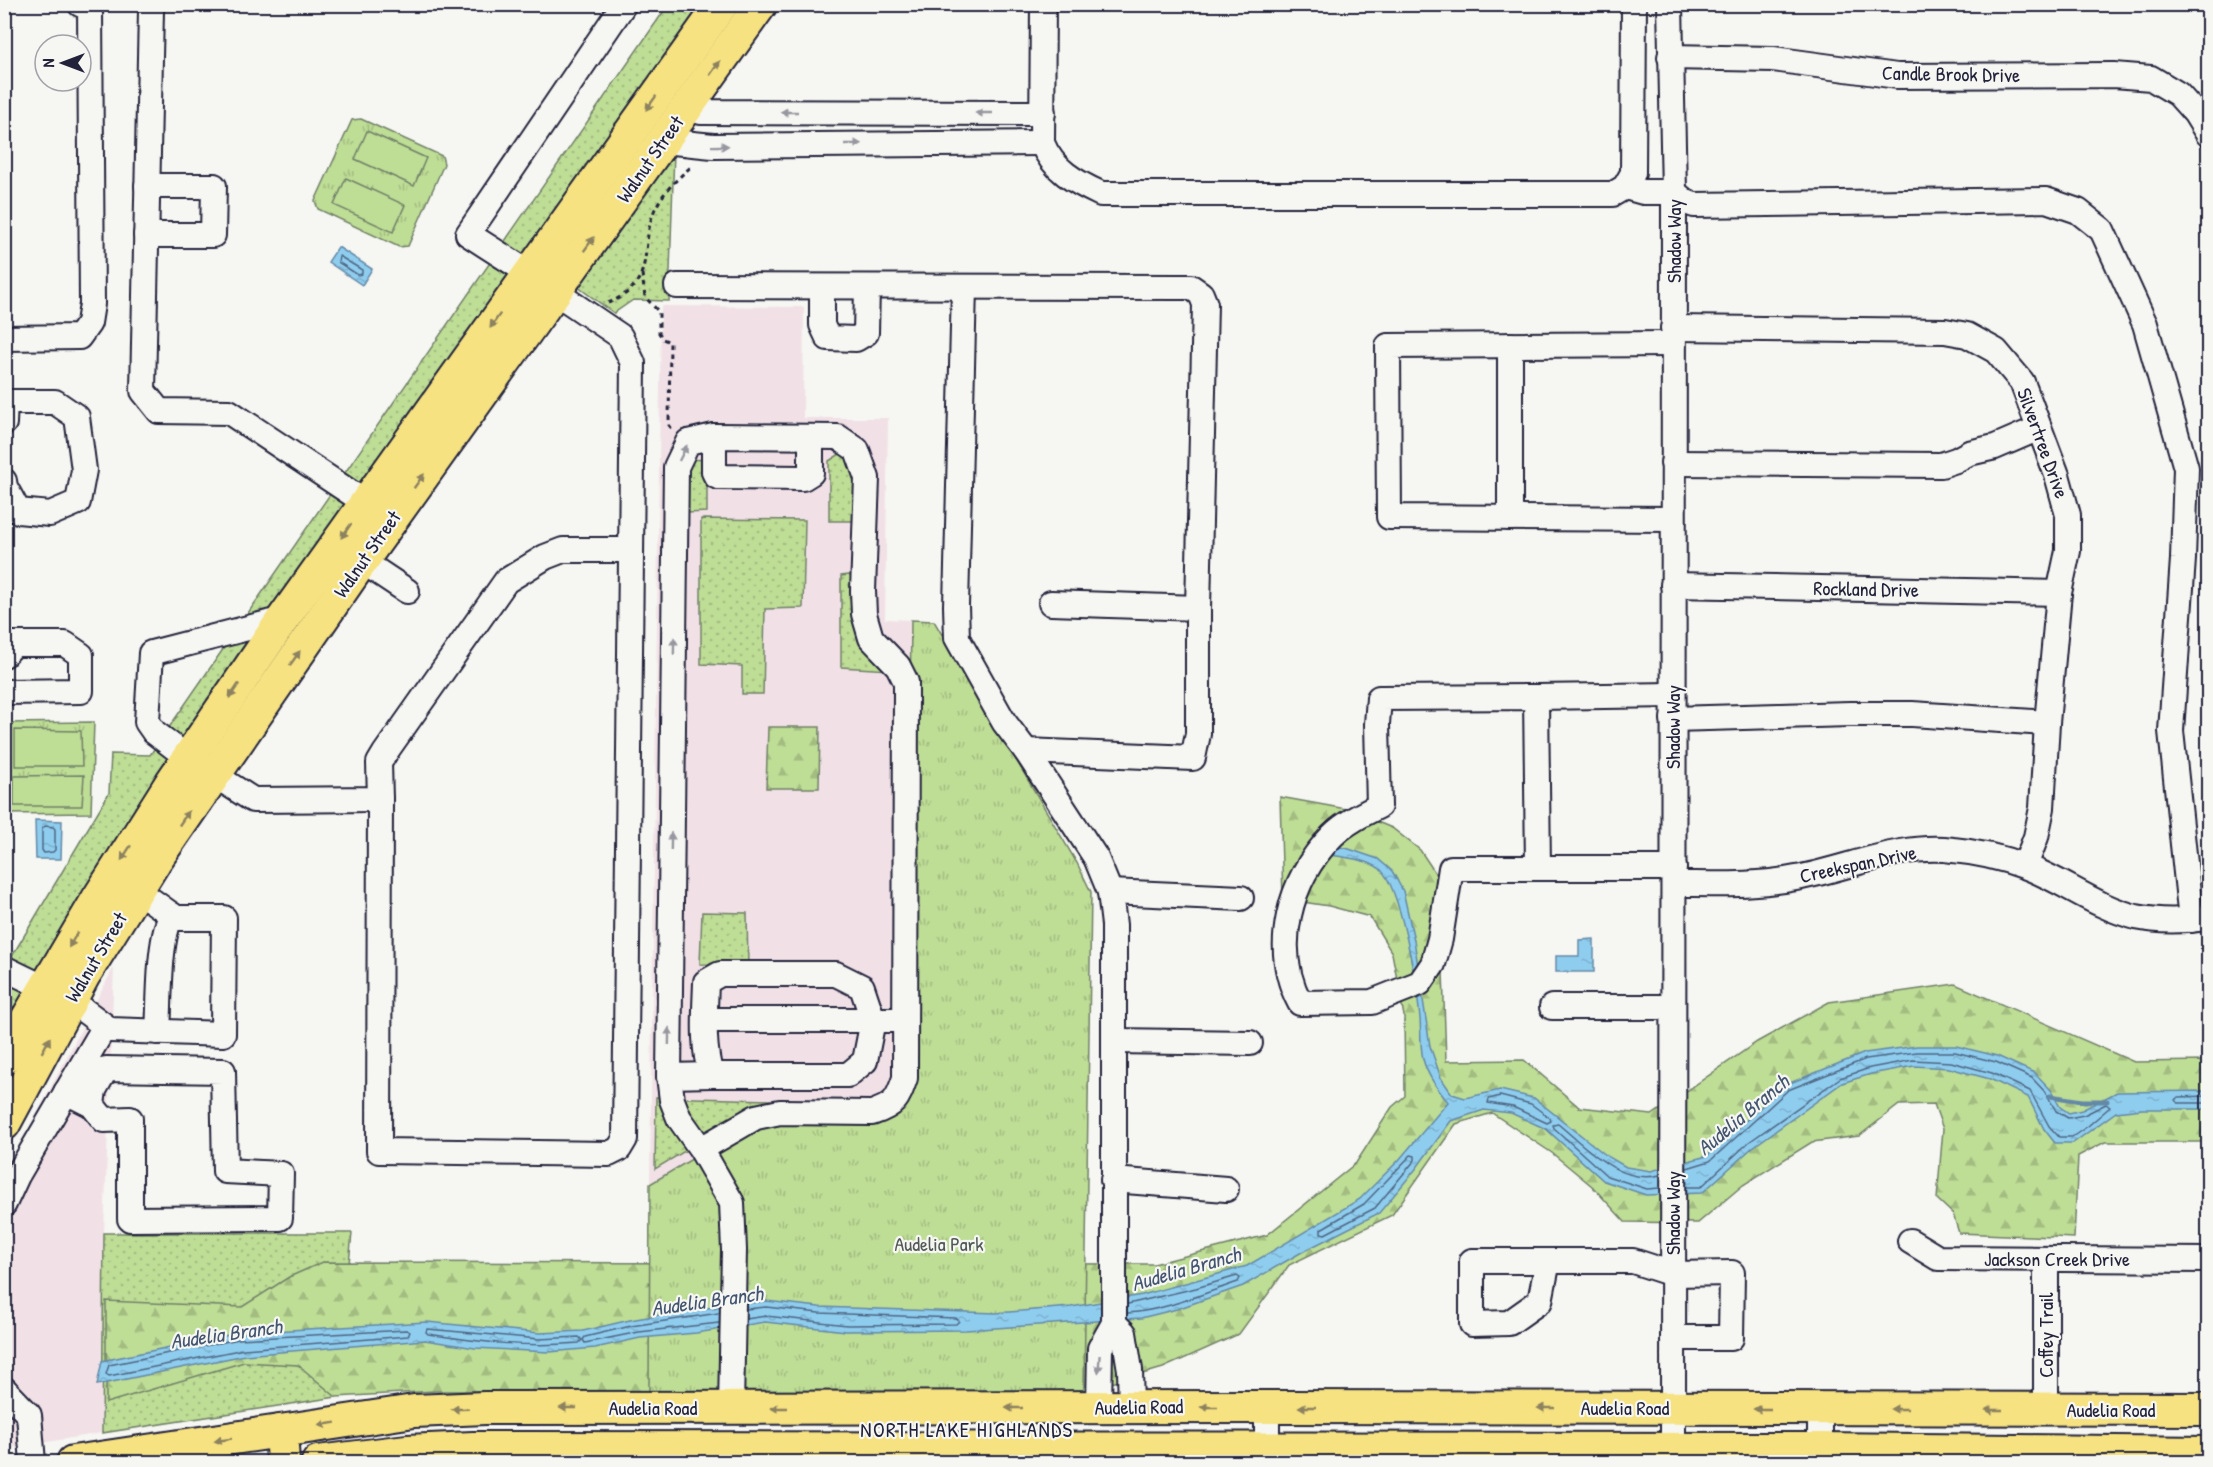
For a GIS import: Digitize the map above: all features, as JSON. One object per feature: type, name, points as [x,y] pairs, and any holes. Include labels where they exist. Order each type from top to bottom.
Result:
[{"type":"main road","name":"Walnut Street","points":[[4,1058],[57,994],[137,890],[362,561],[761,4]]},
{"type":"main road","name":"Walnut Street","points":[[4,1124],[99,897],[188,758],[284,619],[720,5]]},
{"type":"main road","points":[[529,273],[555,292]]},
{"type":"main road","points":[[1131,1407],[1131,1449]]},
{"type":"main road","name":"Audelia Road","points":[[73,1462],[426,1410],[485,1408],[2208,1409]]},
{"type":"main road","points":[[731,1408],[732,1455]]},
{"type":"main road","points":[[1099,1408],[1100,1449]]},
{"type":"main road","points":[[281,1431],[283,1462]]},
{"type":"main road","name":"Audelia Road","points":[[318,1462],[407,1451],[473,1448],[732,1455],[1100,1449],[1267,1456],[1673,1449],[1820,1456],[2208,1453]]},
{"type":"street","points":[[4,338],[79,337],[89,323],[92,304],[90,8],[80,4]]},
{"type":"street","points":[[153,4],[151,10],[143,391],[159,411],[229,412],[366,503]]},
{"type":"street","points":[[529,273],[468,234],[624,4]]},
{"type":"street","points":[[1043,4],[1042,143],[1048,158],[1074,181],[1101,194],[1613,194],[1625,187],[1633,173],[1634,4]]},
{"type":"street","name":"Shadow Way","points":[[1670,4],[1674,192],[1673,1449]]},
{"type":"street","name":"Candle Brook Drive","points":[[1670,57],[1773,59],[1897,76],[2114,75],[2151,78],[2178,94],[2195,113],[2208,134]]},
{"type":"street","points":[[688,106],[701,112],[1043,113]]},
{"type":"street","points":[[663,141],[713,146],[1042,143]]},
{"type":"street","points":[[146,235],[213,235],[214,206],[214,186],[147,186]]},
{"type":"street","points":[[1625,187],[1643,192],[1674,192],[1686,202],[1694,205],[2046,200],[2078,211],[2102,230],[2145,324],[2186,468],[2183,559],[2171,731],[2200,919]]},
{"type":"street","points":[[676,286],[1191,287],[1201,294],[1205,304],[1198,608],[1198,734],[1193,758],[1026,751]]},
{"type":"street","points":[[822,287],[822,325],[828,338],[856,339],[866,333],[867,287]]},
{"type":"street","points":[[964,287],[957,638],[1004,722],[1026,751],[1096,858],[1110,892],[1114,925],[1114,1323],[1100,1348],[1099,1408]]},
{"type":"street","points":[[555,292],[620,336],[633,363],[625,1139],[620,1149],[609,1154],[379,1150],[380,763],[506,581],[545,557],[563,550],[631,550]]},
{"type":"street","name":"Silvertree Drive","points":[[1510,518],[1389,517],[1388,346],[1510,345],[1673,336],[1945,331],[1967,335],[1996,351],[2022,382],[2057,475],[2068,515],[2067,551],[2059,593],[2047,723],[2042,808],[2036,837],[2025,866]]},
{"type":"street","points":[[1510,345],[1510,518],[1673,519]]},
{"type":"street","points":[[4,481],[18,511],[50,514],[78,502],[84,470],[77,417],[55,402],[5,409]]},
{"type":"street","points":[[1673,463],[1941,465],[1969,453],[1995,447],[2039,428]]},
{"type":"street","points":[[714,436],[716,476],[803,478],[811,472],[811,437]]},
{"type":"street","points":[[701,1149],[756,1118],[780,1112],[872,1113],[885,1109],[897,1101],[905,1078],[906,682],[898,666],[871,638],[864,614],[867,478],[857,450],[838,437],[714,436],[688,442],[676,467],[669,1076],[672,1100],[679,1118],[701,1149],[732,1203],[734,1250],[731,1408]]},
{"type":"street","points":[[362,561],[407,591]]},
{"type":"street","name":"Rockland Drive","points":[[1673,585],[2059,593]]},
{"type":"street","points":[[1051,603],[1198,608]]},
{"type":"street","points":[[284,619],[151,653],[147,722],[154,732],[188,758],[252,800],[380,799]]},
{"type":"street","points":[[4,655],[14,644],[65,645],[81,655],[81,691],[4,692]]},
{"type":"street","points":[[1538,868],[1536,697],[1673,707],[1892,714],[2047,723]]},
{"type":"street","name":"Creekspan Drive","points":[[1536,697],[1379,698],[1377,724],[1379,806],[1332,836],[1314,859],[1296,890],[1285,929],[1286,959],[1291,984],[1300,1003],[1372,1002],[1420,983],[1432,964],[1440,939],[1451,868],[1538,868],[1674,876],[1758,884],[1798,878],[1917,849],[1951,849],[2025,866],[2100,905],[2136,917],[2167,921],[2200,919]]},
{"type":"street","points":[[4,968],[57,994],[110,1030],[223,1034],[224,918],[176,918],[137,890]]},
{"type":"street","points":[[1110,892],[1241,898]]},
{"type":"street","points":[[158,1032],[167,923],[172,915]]},
{"type":"street","points":[[669,1076],[848,1075],[865,1061],[873,1020],[862,987],[836,974],[720,974],[706,982],[705,1054],[711,1075]]},
{"type":"street","points":[[1552,1006],[1673,1007]]},
{"type":"street","points":[[705,1020],[904,1020]]},
{"type":"street","points":[[4,1204],[9,1191],[105,1026]]},
{"type":"street","points":[[1114,1041],[1250,1043]]},
{"type":"street","points":[[66,1092],[92,1105],[104,1120],[130,1119],[130,1219],[280,1218],[281,1174],[225,1171],[223,1071],[106,1069],[94,1090],[92,1105]]},
{"type":"street","points":[[1113,1180],[1226,1189]]},
{"type":"street","name":"Jackson Creek Drive","points":[[1910,1241],[1938,1258],[2208,1260]]},
{"type":"street","name":"Coffey Trail","points":[[2046,1259],[2046,1410]]},
{"type":"street","points":[[1548,1261],[1633,1262],[1673,1274],[1732,1273],[1731,1338],[1673,1338]]},
{"type":"street","points":[[1114,1323],[1124,1333],[1130,1370],[1131,1407]]},
{"type":"street","points":[[10,1402],[29,1415],[33,1462]]},
{"type":"street","points":[[1267,1407],[1267,1456]]},
{"type":"street","points":[[1820,1409],[1820,1456]]},
{"type":"path","points":[[688,442],[669,426],[670,342],[663,339],[659,333],[659,312],[645,297],[642,274],[650,223],[655,208],[669,186],[713,146]]},
{"type":"path","points":[[601,322],[601,306],[621,298],[642,274]]},
{"type":"shaded area","points":[[661,306],[804,307],[803,418],[888,418],[885,619],[911,620],[906,1078],[896,1103],[730,1135],[650,1184]]},
{"type":"shaded area","points":[[114,967],[104,1233],[102,1433],[5,1449],[5,1175]]},
{"type":"green space","points":[[668,5],[708,5],[5,1038],[5,968],[109,793],[111,754],[150,755]]},
{"type":"green space","points":[[361,119],[442,156],[444,164],[408,246],[399,247],[318,209],[315,201],[352,120]]},
{"type":"green space","points":[[367,131],[426,158],[414,186],[355,159]]},
{"type":"green space","points":[[674,151],[669,301],[633,300],[614,313],[578,287]]},
{"type":"green space","points":[[346,178],[405,205],[393,232],[334,205]]},
{"type":"green space","points":[[843,452],[855,459],[854,521],[829,521],[829,461]]},
{"type":"green space","points":[[687,459],[707,460],[707,512],[687,513]]},
{"type":"green space","points":[[701,519],[805,520],[803,608],[765,609],[763,694],[742,694],[742,666],[701,664]]},
{"type":"green space","points":[[849,575],[853,579],[889,670],[841,667],[841,576]]},
{"type":"green space","name":"Audelia Park","points":[[911,620],[934,621],[1077,863],[1091,892],[1084,1391],[649,1392],[650,1184],[772,1111],[868,1114],[906,1078]]},
{"type":"green space","points":[[94,722],[91,813],[5,814],[4,723]]},
{"type":"green space","points":[[768,727],[820,727],[819,788],[766,788]]},
{"type":"green space","points":[[15,730],[81,731],[82,766],[15,766]]},
{"type":"green space","points":[[84,775],[82,806],[14,806],[14,776]]},
{"type":"green space","points":[[1280,797],[1346,809],[1392,828],[1420,850],[1440,880],[1446,1061],[1524,1060],[1579,1107],[1652,1115],[1757,1042],[1829,1002],[1955,984],[2134,1062],[2208,1061],[2208,1142],[2105,1142],[2078,1156],[2074,1238],[1959,1233],[1953,1214],[1937,1199],[1943,1129],[1934,1104],[1899,1105],[1859,1136],[1812,1142],[1743,1185],[1698,1223],[1625,1222],[1592,1186],[1552,1153],[1492,1113],[1456,1124],[1392,1215],[1289,1265],[1239,1334],[1163,1368],[1084,1391],[435,1391],[336,1397],[298,1365],[244,1362],[106,1403],[106,1301],[242,1307],[289,1277],[323,1262],[1154,1264],[1267,1235],[1356,1163],[1392,1107],[1405,1096],[1404,1016],[1392,953],[1370,917],[1329,906],[1283,899]]},
{"type":"green space","points":[[702,912],[747,913],[748,965],[700,964]]},
{"type":"green space","points":[[656,1097],[770,1100],[655,1169]]},
{"type":"green space","points":[[104,1233],[352,1233],[336,1397],[102,1433]]},
{"type":"water","points":[[338,247],[372,269],[362,285],[328,262]]},
{"type":"water","points":[[35,820],[62,821],[61,859],[36,859]]},
{"type":"water","points":[[1331,845],[1378,859],[1392,871],[1403,891],[1414,940],[1430,1046],[1441,1078],[1452,1094],[1465,1098],[1500,1090],[1534,1098],[1607,1156],[1626,1167],[1651,1171],[1707,1156],[1785,1085],[1865,1053],[1917,1046],[1956,1046],[1997,1056],[2035,1073],[2051,1090],[2060,1107],[2069,1113],[2082,1110],[2117,1092],[2208,1091],[2208,1109],[2142,1109],[2116,1112],[2073,1143],[2055,1143],[2044,1129],[2028,1097],[1990,1079],[1949,1068],[1914,1066],[1871,1074],[1842,1083],[1753,1147],[1702,1193],[1646,1195],[1604,1181],[1546,1129],[1511,1113],[1484,1110],[1451,1121],[1415,1170],[1379,1213],[1302,1252],[1243,1286],[1177,1309],[1141,1318],[966,1330],[846,1331],[765,1322],[696,1333],[640,1338],[595,1348],[549,1352],[475,1348],[425,1340],[245,1355],[97,1385],[102,1361],[239,1333],[427,1322],[540,1333],[583,1331],[689,1310],[766,1301],[819,1307],[996,1313],[1071,1307],[1142,1295],[1247,1266],[1360,1199],[1399,1160],[1448,1102],[1430,1076],[1423,1059],[1412,962],[1401,916],[1388,879],[1380,869],[1367,862],[1322,854]]},
{"type":"water","points":[[1594,939],[1594,972],[1556,972],[1556,956],[1579,956],[1579,940]]},
{"type":"waterway","name":"Audelia Branch","points":[[2050,1096],[2082,1101],[2107,1101]]},
{"type":"district","name":"NORTH LAKE HIGHLANDS","points":[[967,1430]]}]
